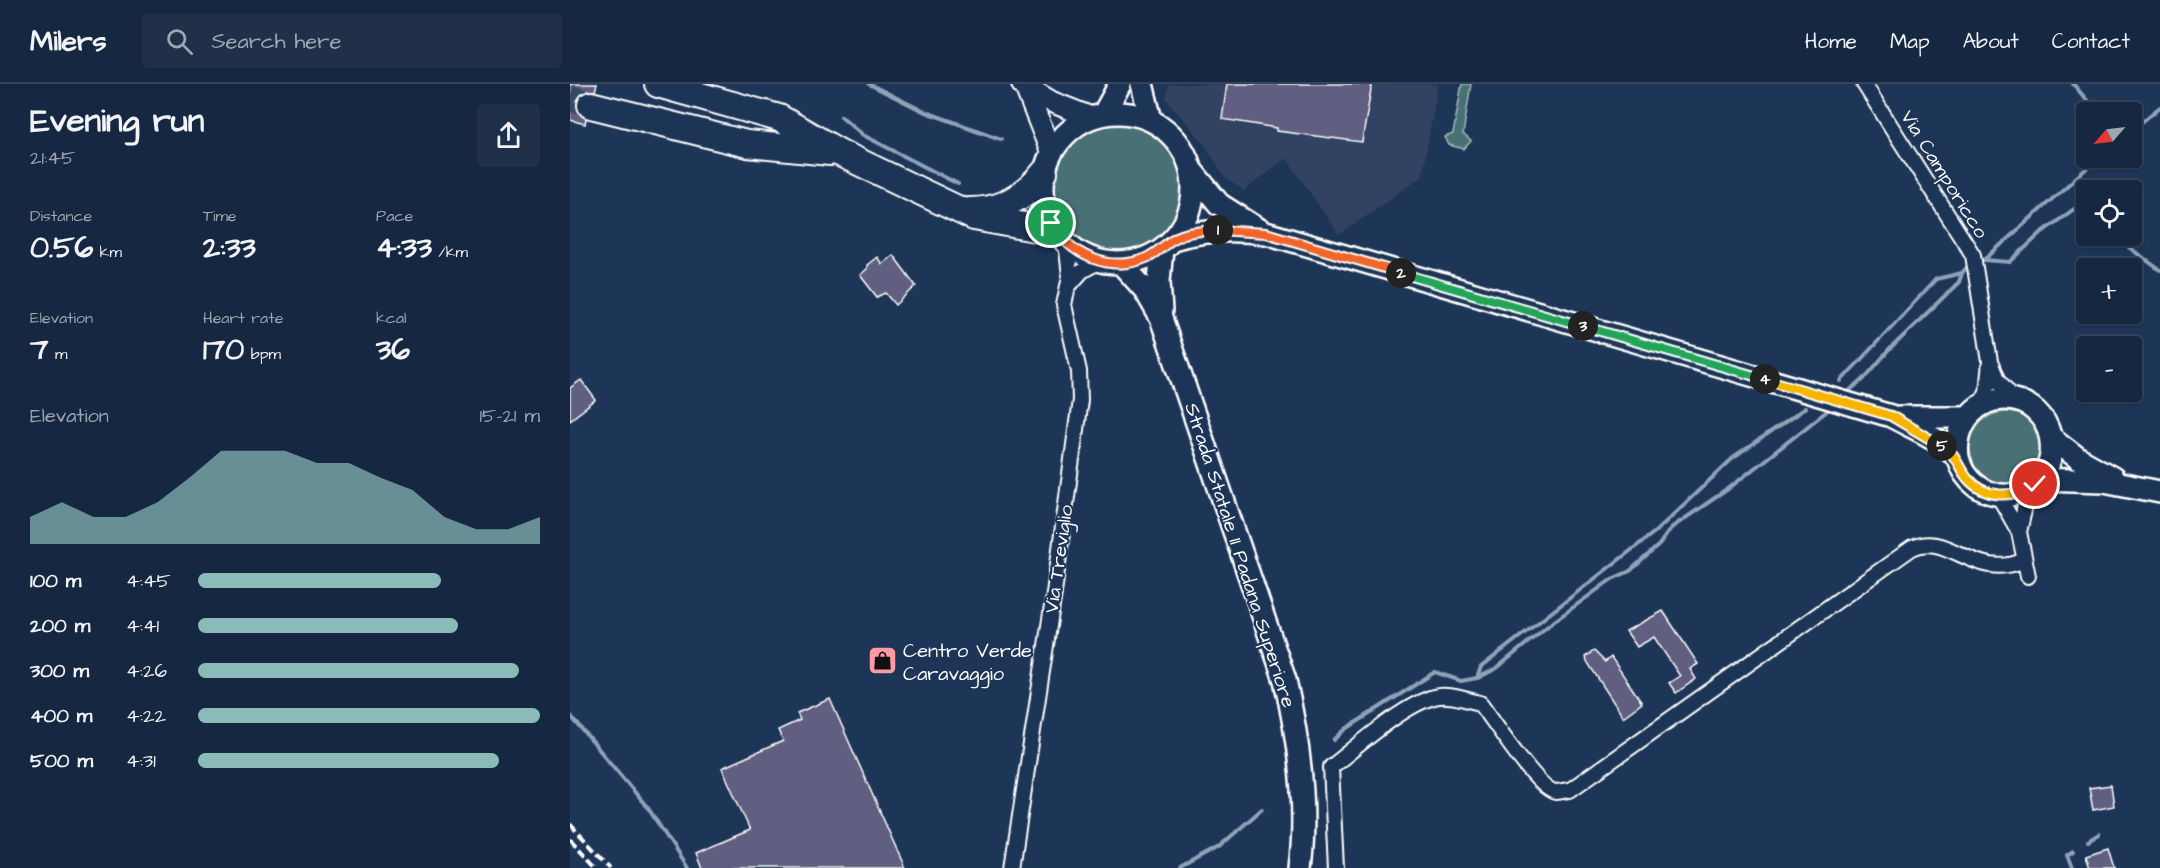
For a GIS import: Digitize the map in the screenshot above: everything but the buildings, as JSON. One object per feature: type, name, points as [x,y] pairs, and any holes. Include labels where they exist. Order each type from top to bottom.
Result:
[{"type":"highway","points":[[658,84],[779,118],[840,153],[984,220],[1061,237]]},
{"type":"highway","points":[[591,105],[747,144],[840,153]]},
{"type":"highway","points":[[961,211],[986,210],[1010,202],[1029,190],[1047,163]]},
{"type":"main road","points":[[1047,163],[1064,135],[1097,115],[1120,84]]},
{"type":"main road","points":[[1142,84],[1151,120]]},
{"type":"main road","points":[[1024,86],[1097,115],[1125,113],[1151,120],[1178,143],[1191,170],[1219,204],[1266,233]]},
{"type":"main road","points":[[1024,86],[1047,163],[1044,204],[1061,237],[1082,254],[1110,262],[1147,258],[1168,244],[1215,230],[1266,233],[1891,416],[1930,438],[1958,458]]},
{"type":"main road","points":[[1168,244],[1185,221],[1192,201],[1191,170]]},
{"type":"main road","name":"Strada Statale 11 Padana Superiore","points":[[1161,318],[1159,281],[1168,244]]},
{"type":"main road","name":"Strada Statale 11 Padana Superiore","points":[[1110,262],[1145,290],[1161,318],[1285,680],[1298,736],[1300,868]]},
{"type":"main road","points":[[1891,416],[1973,411],[1997,399],[2015,400],[2039,414],[2052,438],[2079,459],[2125,483]]},
{"type":"main road","points":[[1973,411],[1957,441],[1958,458],[1964,473],[1974,485],[1998,495],[2015,494],[2035,484],[2084,479],[2125,483],[2160,492]]},
{"type":"main road","points":[[2035,484],[2052,455],[2052,438]]},
{"type":"street","name":"Via Camporicco","points":[[1864,84],[1973,255],[1990,362],[1997,379],[2015,400]]},
{"type":"street","name":"Via Treviglio","points":[[1012,868],[1080,400],[1079,371],[1064,305],[1070,265],[1061,237]]},
{"type":"street","points":[[1068,287],[1082,271],[1110,262]]},
{"type":"street","name":"Via Camporicco","points":[[1973,411],[1987,392],[1990,362]]},
{"type":"street","points":[[2019,532],[2035,484]]},
{"type":"street","points":[[1998,495],[2019,532],[2028,576]]},
{"type":"street","points":[[1336,868],[1331,767],[1410,708],[1435,697],[1454,697],[1480,703],[1522,762],[1544,786],[1555,792],[1569,790],[1912,548],[1926,544],[1936,545],[1990,567],[2012,566],[2024,560]]},
{"type":"shaded area","points":[[1169,84],[1438,84],[1422,176],[1339,235],[1286,158],[1244,191],[1225,178],[1204,143],[1166,99]]},
{"type":"green space","points":[[1462,84],[1471,84],[1463,134],[1471,141],[1464,149],[1449,145],[1445,137],[1453,134]]},
{"type":"green space","points":[[1117,124],[1142,129],[1154,135],[1172,153],[1178,165],[1183,190],[1178,215],[1172,227],[1154,245],[1142,251],[1117,256],[1092,251],[1080,245],[1062,227],[1056,215],[1051,190],[1056,165],[1062,153],[1080,135],[1092,129]]},
{"type":"green space","points":[[2013,412],[2032,422],[2040,434],[2042,448],[2040,462],[2032,474],[2020,482],[1999,484],[1980,474],[1972,462],[1970,441],[1980,422],[1992,414]]},
{"type":"waterway","points":[[869,84],[923,111],[1001,139]]},
{"type":"waterway","points":[[2073,84],[2088,102]]},
{"type":"waterway","points":[[2142,122],[2160,107]]},
{"type":"waterway","points":[[841,116],[863,135],[958,184]]},
{"type":"waterway","points":[[1984,260],[2087,168]]},
{"type":"waterway","points":[[1985,260],[2010,262],[2041,233],[2074,209],[2076,210]]},
{"type":"waterway","points":[[2127,246],[2160,270]]},
{"type":"waterway","points":[[1841,381],[1936,279],[1962,273],[1971,262]]},
{"type":"waterway","points":[[1850,390],[1863,380],[1889,350],[1959,282],[1962,273]]},
{"type":"waterway","points":[[1334,740],[1346,729],[1435,672],[1461,681],[1477,678],[1481,667],[1656,531],[1732,459],[1805,408]]},
{"type":"waterway","points":[[1478,678],[1497,668],[1549,625],[1612,579],[1630,571],[1659,545],[1671,528],[1728,489],[1827,411]]},
{"type":"waterway","points":[[570,715],[648,808],[687,868]]},
{"type":"waterway","points":[[1180,868],[1219,847],[1262,809]]},
{"type":"waterway","points":[[2088,841],[2099,834]]},
{"type":"waterway","points":[[2072,868],[2067,855],[2073,851]]},
{"type":"tunnel","points":[[570,98],[591,105]]},
{"type":"railway","points":[[570,824],[611,868]]},
{"type":"railway","points":[[570,839],[597,868]]},
{"type":"place","name":"Centro Verde Caravaggio","points":[[882,661]]},
{"type":"route","points":[[1051,223],[1073,249],[1090,258],[1110,263],[1147,258],[1173,239],[1194,232],[1232,230],[1266,233],[1891,416],[1930,438],[1958,458],[1964,473],[1974,485],[1989,493],[2015,494],[2035,484]]}]
